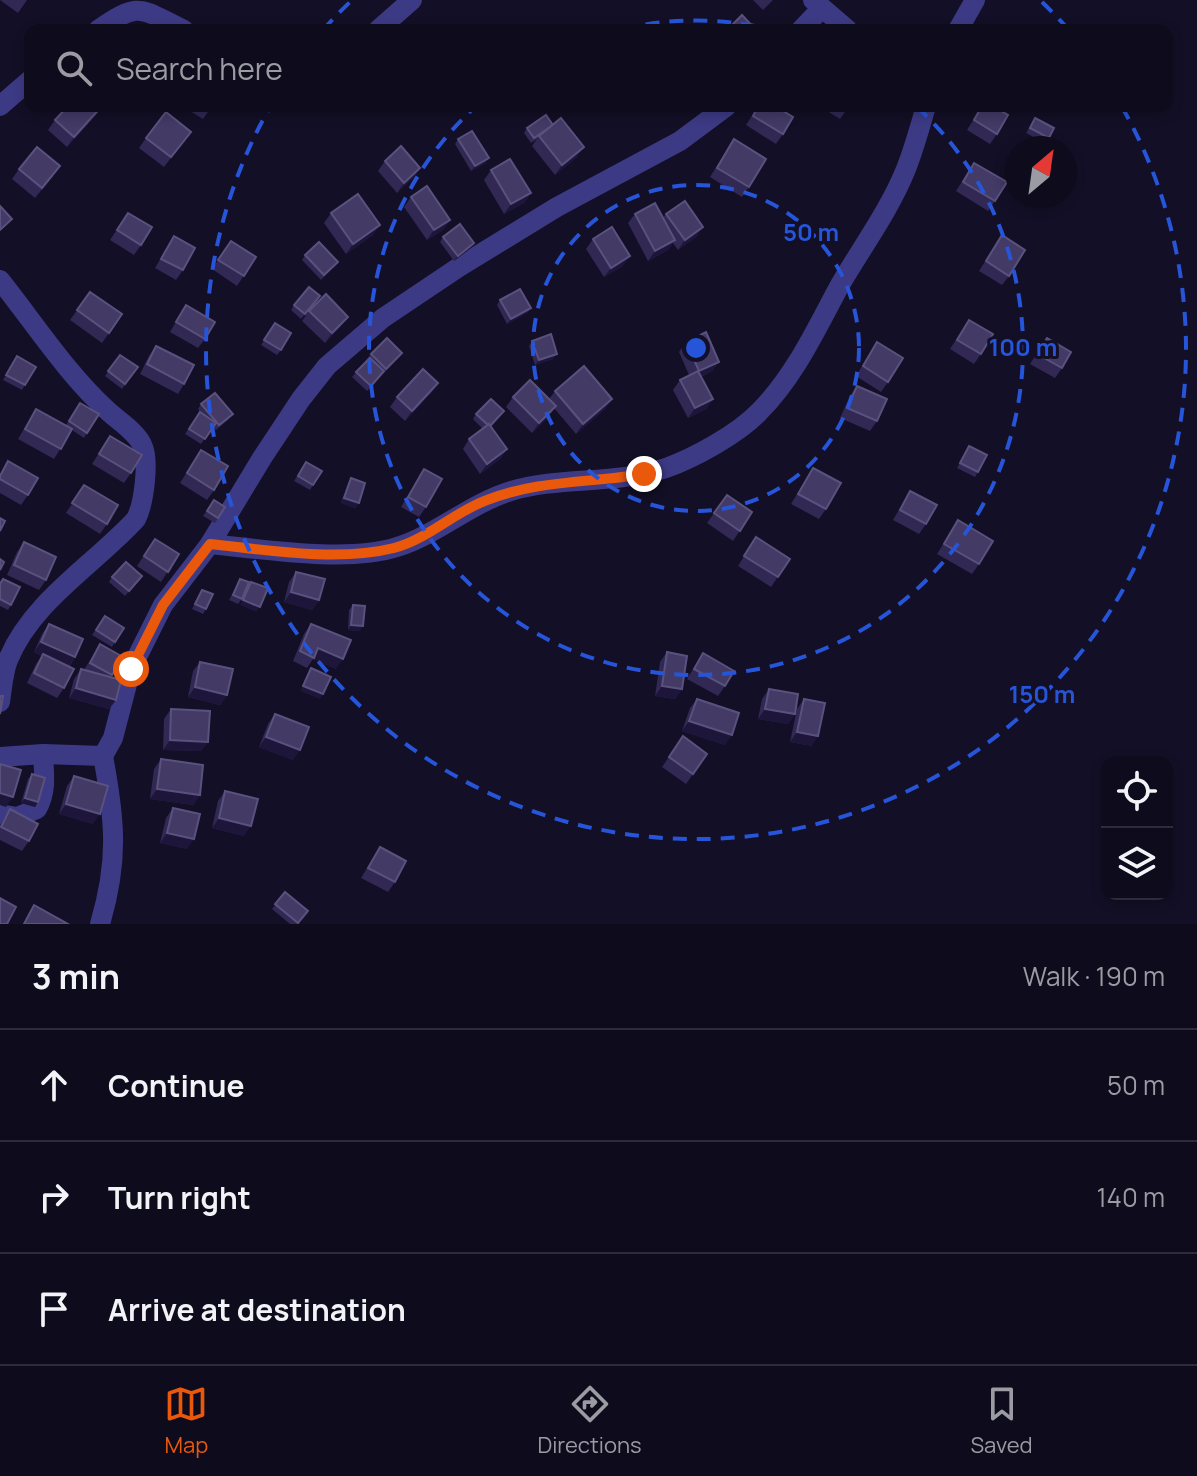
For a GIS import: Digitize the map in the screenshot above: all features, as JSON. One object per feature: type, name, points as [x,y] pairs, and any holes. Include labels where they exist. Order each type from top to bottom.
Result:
[{"type":"street","points":[[385,24],[412,0]]},
{"type":"street","points":[[961,24],[975,0]]},
{"type":"street","points":[[805,24],[817,5],[841,24]]},
{"type":"street","points":[[108,24],[131,10],[143,10],[172,24]]},
{"type":"street","points":[[0,106],[24,85]]},
{"type":"street","points":[[100,924],[108,897],[115,829],[103,756],[113,738],[122,698],[145,638],[171,594],[210,544],[301,399],[327,366],[355,340],[459,267],[557,207],[680,141],[719,112]]},
{"type":"street","points":[[210,544],[311,553],[396,548],[424,536],[482,502],[511,491],[543,484],[644,474],[669,466],[719,441],[758,414],[788,377],[887,208],[905,171],[924,112]]},
{"type":"street","points":[[0,280],[89,394],[139,438],[145,452],[142,504],[136,519],[30,625],[7,661],[0,702]]},
{"type":"street","points":[[0,757],[43,754],[103,756]]},
{"type":"street","points":[[0,814],[17,817],[37,809],[43,798],[45,783],[43,754]]},
{"type":"building","points":[[742,15],[750,24],[733,24]]},
{"type":"building","points":[[62,112],[97,112],[74,137],[55,120]]},
{"type":"building","points":[[166,112],[191,132],[171,157],[146,138]]},
{"type":"building","points":[[755,112],[785,112],[793,117],[783,134],[753,116]]},
{"type":"building","points":[[979,112],[1003,112],[1008,115],[997,134],[974,120]]},
{"type":"building","points":[[546,115],[553,125],[534,138],[527,128]]},
{"type":"building","points":[[561,118],[584,147],[562,165],[539,136]]},
{"type":"building","points":[[1035,118],[1054,128],[1050,136],[1045,136],[1030,128]]},
{"type":"building","points":[[472,131],[489,158],[475,166],[458,139]]},
{"type":"building","points":[[734,139],[766,159],[749,187],[717,168]]},
{"type":"building","points":[[401,146],[420,168],[404,183],[385,161]]},
{"type":"building","points":[[37,147],[60,166],[42,188],[19,169]]},
{"type":"building","points":[[510,159],[531,193],[511,204],[491,170]]},
{"type":"building","points":[[974,163],[1005,181],[1005,185],[995,201],[963,182]]},
{"type":"building","points":[[427,186],[450,220],[434,230],[411,197]]},
{"type":"building","points":[[358,194],[380,225],[353,244],[331,213]]},
{"type":"building","points":[[685,201],[703,227],[685,240],[666,214]]},
{"type":"building","points":[[655,203],[675,240],[655,251],[635,214]]},
{"type":"building","points":[[0,206],[12,219],[0,230]]},
{"type":"building","points":[[128,213],[152,227],[141,245],[117,230]]},
{"type":"building","points":[[460,224],[474,243],[458,256],[443,237]]},
{"type":"building","points":[[612,227],[630,256],[611,268],[593,239]]},
{"type":"building","points":[[1002,235],[1025,250],[1009,276],[986,261]]},
{"type":"building","points":[[174,236],[195,248],[183,270],[161,259]]},
{"type":"building","points":[[231,241],[256,257],[244,276],[218,260]]},
{"type":"building","points":[[319,242],[338,262],[324,275],[305,255]]},
{"type":"building","points":[[309,287],[320,296],[305,314],[294,305]]},
{"type":"building","points":[[520,289],[531,308],[511,319],[500,300]]},
{"type":"building","points":[[90,292],[122,314],[109,333],[77,310]]},
{"type":"building","points":[[326,294],[348,317],[332,333],[309,311]]},
{"type":"building","points":[[186,305],[215,322],[205,339],[176,322]]},
{"type":"building","points":[[969,320],[993,334],[981,354],[957,340]]},
{"type":"building","points":[[275,323],[291,333],[281,350],[264,340]]},
{"type":"building","points":[[706,332],[719,362],[699,371],[686,342]]},
{"type":"building","points":[[551,334],[557,354],[539,360],[532,341]]},
{"type":"building","points":[[387,338],[402,353],[386,369],[371,354]]},
{"type":"building","points":[[1047,338],[1071,352],[1062,368],[1037,354]]},
{"type":"building","points":[[877,342],[903,358],[888,382],[863,366]]},
{"type":"building","points":[[156,346],[194,365],[184,384],[147,364]]},
{"type":"building","points":[[120,355],[138,367],[125,384],[108,371]]},
{"type":"building","points":[[17,356],[36,367],[25,385],[6,375]]},
{"type":"building","points":[[370,358],[384,371],[371,386],[356,372]]},
{"type":"building","points":[[584,366],[612,399],[583,424],[555,391]]},
{"type":"building","points":[[423,369],[438,383],[412,411],[397,397]]},
{"type":"building","points":[[698,371],[713,399],[695,408],[680,380]]},
{"type":"building","points":[[530,380],[556,406],[539,423],[513,397]]},
{"type":"building","points":[[857,386],[887,399],[877,421],[847,408]]},
{"type":"building","points":[[215,393],[233,414],[219,425],[201,404]]},
{"type":"building","points":[[491,399],[504,411],[490,426],[476,414]]},
{"type":"building","points":[[80,403],[99,414],[87,433],[69,421]]},
{"type":"building","points":[[36,409],[72,429],[61,449],[25,429]]},
{"type":"building","points":[[200,412],[216,423],[205,439],[189,429]]},
{"type":"building","points":[[489,424],[507,449],[487,464],[469,439]]},
{"type":"building","points":[[110,436],[142,455],[131,473],[99,454]]},
{"type":"building","points":[[969,446],[987,455],[978,472],[960,463]]},
{"type":"building","points":[[201,450],[228,466],[214,490],[187,473]]},
{"type":"building","points":[[8,461],[38,478],[28,495],[0,479]]},
{"type":"building","points":[[306,462],[322,471],[313,485],[298,476]]},
{"type":"building","points":[[813,468],[841,483],[826,509],[798,494]]},
{"type":"building","points":[[424,469],[442,479],[426,507],[408,497]]},
{"type":"building","points":[[351,478],[365,483],[359,503],[344,498]]},
{"type":"building","points":[[84,485],[118,505],[107,524],[72,503]]},
{"type":"building","points":[[910,491],[937,505],[926,524],[900,510]]},
{"type":"building","points":[[727,495],[752,512],[740,531],[714,513]]},
{"type":"building","points":[[214,500],[225,507],[218,518],[207,511]]},
{"type":"building","points":[[958,520],[993,541],[979,564],[944,544]]},
{"type":"building","points":[[756,537],[790,559],[778,577],[744,556]]},
{"type":"building","points":[[155,539],[179,554],[168,572],[144,556]]},
{"type":"building","points":[[24,542],[56,557],[46,580],[14,565]]},
{"type":"building","points":[[126,562],[142,576],[129,591],[112,577]]},
{"type":"building","points":[[296,572],[325,579],[319,600],[291,592]]},
{"type":"building","points":[[3,579],[20,587],[11,605],[0,599]]},
{"type":"building","points":[[240,579],[249,582],[242,599],[233,595]]},
{"type":"building","points":[[251,582],[268,588],[260,607],[243,600]]},
{"type":"building","points":[[202,590],[213,594],[206,609],[195,604]]},
{"type":"building","points":[[353,605],[365,606],[363,626],[351,625]]},
{"type":"building","points":[[105,616],[124,628],[115,642],[96,630]]},
{"type":"building","points":[[49,624],[83,639],[75,657],[41,642]]},
{"type":"building","points":[[311,624],[351,640],[343,659],[318,648],[314,658],[300,651]]},
{"type":"building","points":[[100,644],[123,657],[112,675],[90,663]]},
{"type":"building","points":[[667,652],[687,656],[682,689],[662,686]]},
{"type":"building","points":[[703,653],[734,671],[725,686],[694,669]]},
{"type":"building","points":[[43,654],[74,669],[64,688],[34,673]]},
{"type":"building","points":[[200,662],[233,669],[227,695],[195,687]]},
{"type":"building","points":[[311,668],[331,677],[323,694],[303,686]]},
{"type":"building","points":[[81,669],[121,680],[116,700],[76,688]]},
{"type":"building","points":[[769,689],[798,694],[795,714],[765,709]]},
{"type":"building","points":[[697,699],[739,713],[732,735],[689,721]]},
{"type":"building","points":[[804,699],[825,703],[818,736],[797,732]]},
{"type":"building","points":[[171,709],[210,711],[208,742],[170,740]]},
{"type":"building","points":[[275,714],[309,727],[300,750],[266,737]]},
{"type":"building","points":[[683,736],[707,754],[693,774],[669,757]]},
{"type":"building","points":[[161,759],[203,765],[200,795],[157,789]]},
{"type":"building","points":[[0,764],[21,770],[13,797],[0,793]]},
{"type":"building","points":[[32,774],[45,778],[38,802],[25,798]]},
{"type":"building","points":[[74,776],[108,786],[100,814],[66,804]]},
{"type":"building","points":[[225,791],[258,799],[251,826],[219,818]]},
{"type":"building","points":[[173,808],[200,814],[194,839],[167,833]]},
{"type":"building","points":[[10,809],[38,824],[29,841],[1,827]]},
{"type":"building","points":[[380,847],[406,861],[395,882],[368,868]]},
{"type":"building","points":[[285,892],[308,911],[298,923],[275,904]]},
{"type":"building","points":[[0,898],[16,907],[7,924],[0,924]]},
{"type":"building","points":[[34,905],[68,924],[24,924]]},
{"type":"route","points":[[131,669],[163,605],[210,544],[311,553],[396,548],[424,536],[482,502],[511,491],[543,484],[644,474]]}]
